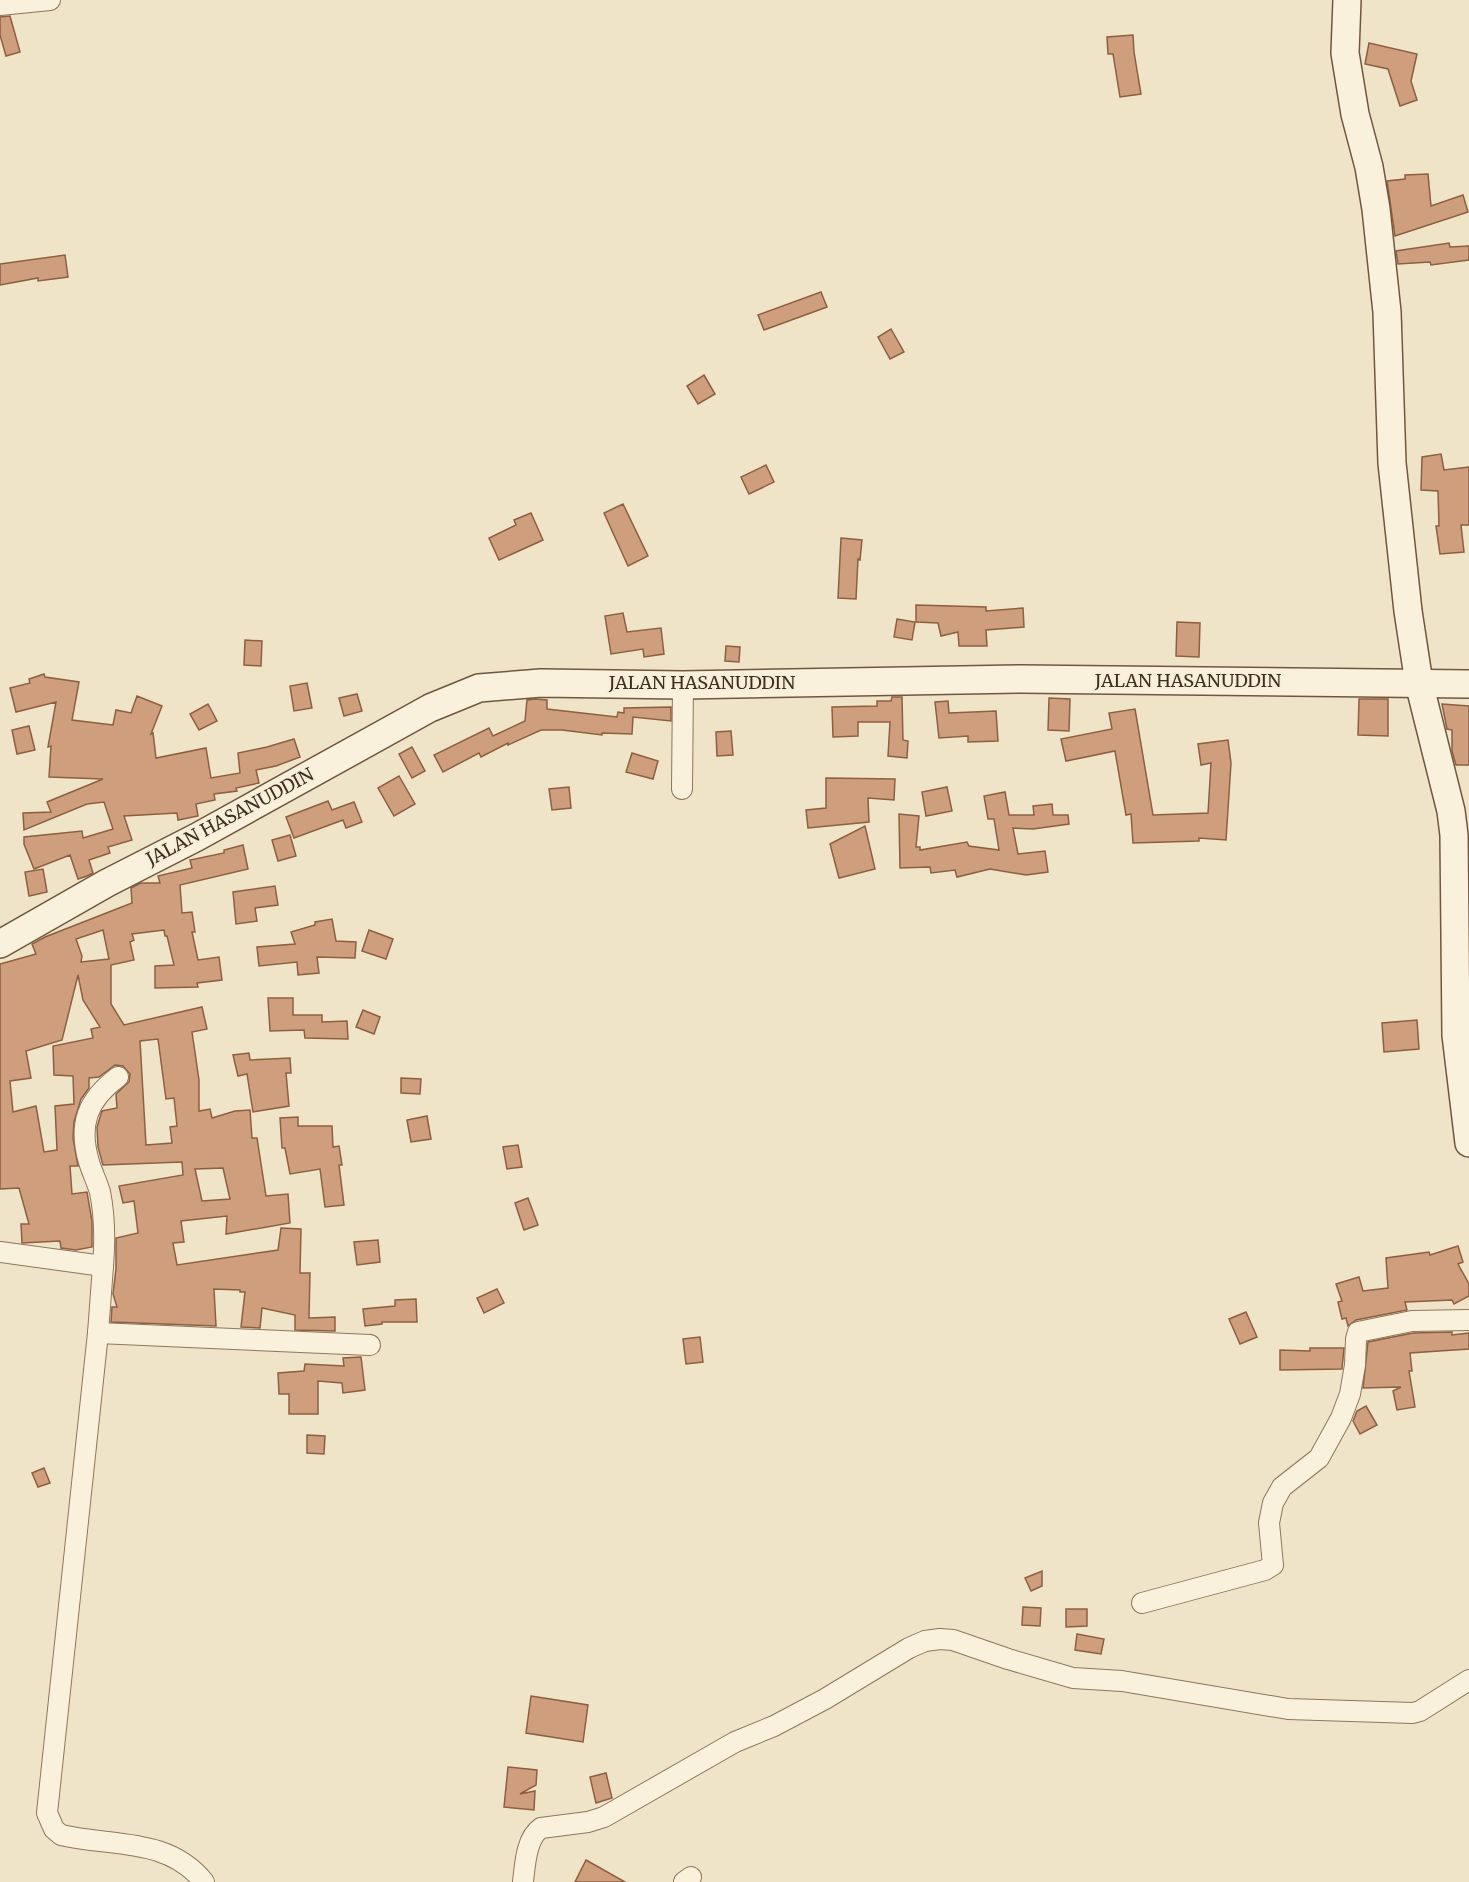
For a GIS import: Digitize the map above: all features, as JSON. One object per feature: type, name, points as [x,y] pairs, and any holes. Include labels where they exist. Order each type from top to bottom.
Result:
[{"type":"street","points":[[0,6],[51,0]]},
{"type":"street","points":[[1347,0],[1345,53],[1354,114],[1369,167],[1386,301],[1392,463],[1408,611],[1419,682],[1451,811],[1454,835],[1456,1035],[1469,1143]]},
{"type":"street","name":"JALAN HASANUDDIN","points":[[0,944],[107,883],[197,837],[430,708],[480,688],[541,683],[683,685],[1020,679],[1469,684]]},
{"type":"street","points":[[682,789],[683,685]]},
{"type":"street","points":[[118,1077],[102,1090],[91,1106],[84,1129],[85,1149],[103,1209],[105,1243],[98,1334],[47,1813],[54,1829],[61,1835],[156,1849],[190,1866],[204,1882]]},
{"type":"street","points":[[0,1252],[103,1266]]},
{"type":"street","points":[[1142,1603],[1265,1570],[1273,1565],[1269,1523],[1273,1503],[1282,1487],[1319,1458],[1341,1418],[1350,1394],[1358,1332],[1412,1321],[1469,1320]]},
{"type":"street","points":[[98,1334],[370,1345]]},
{"type":"street","points":[[523,1882],[527,1854],[532,1839],[541,1828],[588,1822],[604,1817],[735,1742],[784,1720],[925,1641],[954,1640],[1073,1678],[1122,1681],[1288,1709],[1413,1713],[1420,1711],[1469,1680]]},
{"type":"building","points":[[10,16],[20,52],[6,56],[0,35],[0,17]]},
{"type":"building","points":[[1133,35],[1141,94],[1120,97],[1113,54],[1108,54],[1107,37]]},
{"type":"building","points":[[1369,43],[1417,54],[1411,81],[1417,100],[1400,106],[1388,69],[1365,64]]},
{"type":"building","points":[[1428,174],[1431,206],[1463,195],[1468,212],[1395,236],[1387,181],[1405,179],[1405,175]]},
{"type":"building","points":[[1449,243],[1450,247],[1469,246],[1469,260],[1431,265],[1430,262],[1398,264],[1396,251]]},
{"type":"building","points":[[65,255],[68,277],[38,281],[38,278],[0,285],[0,264]]},
{"type":"building","points":[[821,292],[827,307],[764,330],[758,315]]},
{"type":"building","points":[[891,329],[904,352],[890,359],[878,337]]},
{"type":"building","points":[[704,375],[715,394],[698,404],[687,386]]},
{"type":"building","points":[[1441,454],[1444,470],[1469,467],[1469,525],[1461,525],[1464,552],[1440,554],[1436,526],[1439,526],[1438,491],[1421,490],[1422,457]]},
{"type":"building","points":[[766,465],[774,482],[749,494],[741,477]]},
{"type":"building","points":[[623,504],[648,556],[628,566],[604,513]]},
{"type":"building","points":[[531,513],[543,540],[499,560],[489,538],[516,525],[514,520]]},
{"type":"building","points":[[841,538],[862,540],[860,560],[858,559],[856,599],[838,598]]},
{"type":"building","points":[[916,605],[986,607],[986,611],[1023,608],[1024,627],[986,630],[987,646],[959,646],[958,632],[941,636],[938,623],[916,622]]},
{"type":"building","points":[[623,613],[627,632],[661,628],[664,654],[644,657],[643,649],[611,654],[605,616]]},
{"type":"building","points":[[897,619],[915,622],[912,640],[894,637]]},
{"type":"building","points":[[1177,622],[1200,623],[1199,657],[1176,656]]},
{"type":"building","points":[[245,640],[262,641],[261,666],[244,665]]},
{"type":"building","points":[[726,646],[740,647],[739,662],[725,661]]},
{"type":"building","points":[[44,674],[45,677],[79,682],[72,720],[113,725],[116,710],[131,713],[137,696],[162,706],[151,734],[153,733],[156,758],[206,748],[211,778],[240,773],[238,753],[294,739],[300,757],[276,766],[256,770],[259,783],[236,788],[237,791],[214,794],[215,800],[196,804],[198,816],[178,820],[177,813],[124,816],[132,840],[108,847],[110,853],[89,860],[93,873],[87,876],[78,879],[70,855],[34,869],[24,844],[24,837],[82,831],[83,838],[113,829],[104,802],[87,804],[24,830],[23,813],[51,812],[47,802],[103,779],[49,777],[51,746],[48,747],[56,702],[16,712],[10,688],[30,683],[29,679]]},
{"type":"building","points":[[307,683],[312,708],[294,711],[290,686]]},
{"type":"building","points":[[357,694],[362,711],[344,716],[339,698]]},
{"type":"building","points":[[892,697],[902,697],[903,740],[908,741],[907,758],[888,756],[890,722],[858,722],[858,736],[833,737],[832,707],[877,706],[877,701],[891,701]]},
{"type":"building","points":[[1049,698],[1070,699],[1069,731],[1048,730]]},
{"type":"building","points":[[1359,699],[1388,699],[1388,736],[1358,735]]},
{"type":"building","points":[[527,700],[547,700],[547,709],[617,717],[618,712],[624,713],[624,708],[671,707],[671,721],[633,717],[632,734],[602,733],[602,735],[541,730],[481,757],[479,753],[443,772],[434,755],[489,728],[493,736],[525,721]]},
{"type":"building","points":[[948,701],[949,713],[996,711],[998,741],[968,742],[968,736],[939,738],[935,702]]},
{"type":"building","points":[[208,704],[217,721],[199,730],[190,714]]},
{"type":"building","points":[[1442,704],[1469,706],[1469,765],[1456,765],[1452,751],[1452,730],[1447,729]]},
{"type":"building","points":[[1135,709],[1153,815],[1208,813],[1211,763],[1201,765],[1198,744],[1228,740],[1231,763],[1226,840],[1199,838],[1199,841],[1133,843],[1131,814],[1126,815],[1115,751],[1066,761],[1061,739],[1112,729],[1109,713]]},
{"type":"building","points":[[29,726],[35,750],[17,754],[12,730]]},
{"type":"building","points":[[731,731],[733,755],[717,756],[716,732]]},
{"type":"building","points":[[412,747],[425,771],[412,778],[399,754]]},
{"type":"building","points":[[632,753],[658,761],[653,779],[626,772]]},
{"type":"building","points":[[399,776],[415,804],[394,816],[378,788]]},
{"type":"building","points":[[826,778],[895,779],[894,800],[868,798],[869,822],[808,828],[806,810],[826,808]]},
{"type":"building","points":[[569,787],[571,808],[552,810],[549,789]]},
{"type":"building","points":[[947,787],[952,811],[926,816],[922,792]]},
{"type":"building","points":[[1005,792],[1009,815],[1034,815],[1033,806],[1052,804],[1053,815],[1068,815],[1069,824],[1033,829],[1013,828],[1018,854],[1045,851],[1048,872],[1026,875],[990,869],[957,877],[955,870],[931,873],[930,867],[900,868],[899,814],[919,816],[916,847],[920,847],[920,850],[967,842],[969,846],[999,850],[994,819],[988,819],[984,796]]},
{"type":"building","points":[[328,801],[332,810],[354,802],[362,822],[346,828],[343,820],[294,838],[286,817]]},
{"type":"building","points":[[865,826],[875,869],[839,878],[830,844]]},
{"type":"building","points":[[290,835],[296,856],[278,861],[272,840]]},
{"type":"building","points":[[243,845],[248,869],[180,885],[182,913],[192,912],[195,932],[192,932],[198,960],[219,957],[222,980],[197,983],[198,987],[155,988],[155,966],[174,965],[167,936],[164,930],[132,934],[134,940],[130,942],[134,960],[111,965],[111,1004],[124,1025],[202,1007],[207,1029],[192,1032],[199,1080],[199,1111],[210,1109],[212,1118],[235,1111],[250,1110],[252,1138],[257,1138],[266,1196],[288,1194],[290,1223],[226,1234],[227,1216],[181,1221],[184,1242],[173,1243],[177,1265],[278,1250],[281,1228],[301,1229],[300,1273],[310,1273],[309,1318],[335,1317],[335,1331],[295,1330],[295,1315],[262,1308],[260,1328],[241,1327],[245,1292],[240,1292],[240,1290],[214,1289],[216,1326],[111,1322],[112,1307],[117,1307],[113,1294],[116,1238],[138,1233],[134,1201],[123,1203],[119,1186],[183,1175],[182,1162],[103,1165],[98,1147],[97,1127],[102,1111],[117,1108],[116,1094],[129,1082],[130,1074],[123,1066],[115,1065],[99,1077],[89,1078],[89,1088],[81,1099],[74,1122],[73,1138],[78,1166],[70,1166],[72,1194],[87,1192],[92,1221],[92,1247],[76,1250],[61,1248],[60,1241],[22,1243],[21,1224],[29,1224],[19,1188],[0,1189],[0,964],[36,954],[32,944],[45,937],[132,903],[131,888],[141,883],[160,883],[158,876],[192,868],[190,860],[224,853],[224,850]],"holes":[[[103,930],[109,959],[81,962],[82,956],[76,939]],[[78,975],[83,1000],[100,1027],[91,1029],[93,1038],[53,1046],[54,1075],[73,1076],[74,1104],[55,1106],[57,1150],[44,1152],[36,1106],[13,1112],[10,1081],[31,1078],[26,1051],[62,1040]],[[158,1039],[166,1099],[174,1098],[177,1126],[170,1127],[172,1143],[146,1145],[140,1041]],[[223,1168],[230,1199],[202,1201],[195,1169]]]},
{"type":"building","points":[[43,869],[47,892],[29,896],[25,872]]},
{"type":"building","points":[[275,886],[278,905],[255,908],[257,921],[236,924],[233,892]]},
{"type":"building","points":[[332,919],[336,941],[356,942],[355,958],[317,957],[319,973],[298,975],[297,962],[259,966],[257,947],[295,944],[291,932],[315,925],[315,922]]},
{"type":"building","points":[[369,930],[393,939],[386,959],[362,951]]},
{"type":"building","points":[[268,998],[293,998],[293,1015],[322,1015],[322,1022],[347,1021],[348,1039],[305,1038],[304,1030],[270,1031]]},
{"type":"building","points":[[363,1010],[380,1017],[374,1034],[356,1027]]},
{"type":"building","points":[[1417,1020],[1419,1049],[1384,1052],[1382,1023]]},
{"type":"building","points":[[249,1053],[250,1060],[290,1058],[291,1073],[286,1073],[289,1106],[253,1112],[247,1074],[238,1076],[233,1055]]},
{"type":"building","points":[[401,1078],[421,1079],[420,1094],[401,1093]]},
{"type":"building","points":[[427,1116],[431,1139],[411,1142],[407,1120]]},
{"type":"building","points":[[298,1117],[298,1126],[332,1126],[333,1147],[339,1146],[342,1165],[339,1165],[344,1205],[325,1207],[320,1169],[290,1174],[285,1148],[282,1148],[280,1118]]},
{"type":"building","points":[[518,1145],[522,1167],[507,1169],[503,1147]]},
{"type":"building","points":[[528,1198],[538,1225],[524,1230],[515,1203]]},
{"type":"building","points":[[378,1240],[380,1262],[357,1265],[354,1242]]},
{"type":"building","points":[[1458,1246],[1463,1262],[1458,1264],[1469,1284],[1469,1296],[1454,1304],[1452,1300],[1405,1302],[1407,1310],[1356,1320],[1348,1326],[1346,1318],[1342,1319],[1338,1302],[1342,1301],[1336,1284],[1359,1277],[1363,1291],[1388,1288],[1386,1258],[1429,1252],[1430,1255]]},
{"type":"building","points":[[497,1289],[504,1303],[484,1313],[477,1298]]},
{"type":"building","points":[[416,1299],[417,1322],[382,1322],[382,1324],[365,1326],[363,1309],[395,1306],[395,1300]]},
{"type":"building","points":[[1246,1312],[1257,1337],[1240,1344],[1229,1319]]},
{"type":"building","points":[[1452,1332],[1452,1335],[1469,1333],[1469,1349],[1410,1353],[1412,1371],[1409,1371],[1415,1407],[1397,1410],[1393,1391],[1401,1387],[1363,1388],[1368,1342],[1413,1333]]},
{"type":"building","points":[[700,1337],[703,1362],[686,1364],[683,1339]]},
{"type":"building","points":[[1310,1348],[1344,1348],[1342,1369],[1280,1370],[1280,1350],[1310,1351]]},
{"type":"building","points":[[361,1357],[365,1390],[343,1393],[342,1383],[318,1381],[318,1414],[289,1414],[289,1394],[279,1394],[278,1373],[304,1371],[305,1364],[344,1366],[343,1358]]},
{"type":"building","points":[[1366,1406],[1377,1425],[1360,1434],[1353,1421],[1357,1411]]},
{"type":"building","points":[[307,1435],[325,1436],[324,1454],[307,1453]]},
{"type":"building","points":[[44,1468],[50,1483],[38,1487],[32,1473]]},
{"type":"building","points":[[1042,1571],[1042,1586],[1031,1591],[1025,1578]]},
{"type":"building","points":[[1023,1607],[1041,1608],[1040,1626],[1022,1625]]},
{"type":"building","points":[[1066,1609],[1087,1609],[1087,1626],[1066,1627]]},
{"type":"building","points":[[1077,1634],[1104,1639],[1101,1654],[1075,1650]]},
{"type":"building","points":[[531,1696],[588,1705],[583,1742],[526,1733]]},
{"type":"building","points":[[508,1767],[537,1770],[536,1785],[520,1794],[535,1791],[534,1810],[504,1807]]},
{"type":"building","points":[[606,1773],[612,1798],[596,1803],[590,1777]]},
{"type":"building","points":[[586,1860],[625,1882],[575,1882]]}]
